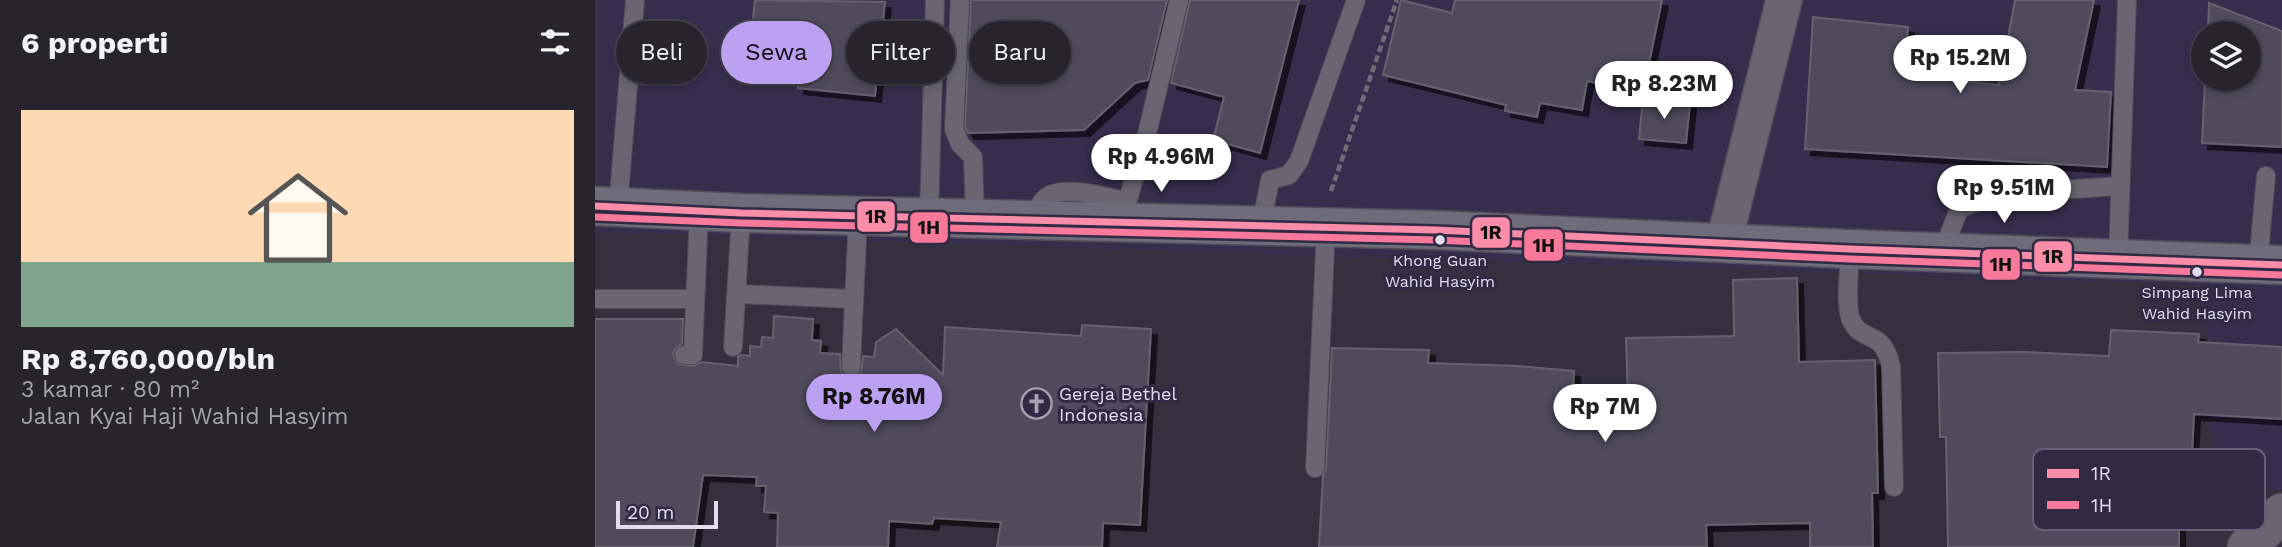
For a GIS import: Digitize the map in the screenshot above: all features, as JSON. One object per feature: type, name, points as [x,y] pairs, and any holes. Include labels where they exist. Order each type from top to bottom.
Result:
[{"type":"main road","points":[[607,206],[741,213],[1035,221],[1124,213],[1261,226],[1436,230],[1942,253],[2270,264]]},
{"type":"street","points":[[1724,242],[1784,0]]},
{"type":"street","points":[[2265,530],[2282,513]]},
{"type":"street","points":[[2247,547],[2264,530]]},
{"type":"lane","points":[[607,206],[635,0]]},
{"type":"lane","points":[[929,217],[935,0]]},
{"type":"lane","points":[[960,0],[954,129],[960,144],[973,157],[975,218]]},
{"type":"lane","points":[[1124,213],[1146,138],[1179,0]]},
{"type":"lane","points":[[1261,226],[1270,180],[1289,175],[1299,161],[1356,0]]},
{"type":"lane","points":[[2118,259],[2127,0]]},
{"type":"lane","points":[[2266,176],[2270,264]]},
{"type":"lane","points":[[1942,253],[1959,209],[1997,194],[2120,187]]},
{"type":"lane","points":[[684,355],[693,355],[699,211]]},
{"type":"lane","points":[[733,347],[741,213]]},
{"type":"lane","points":[[851,367],[858,216]]},
{"type":"lane","points":[[1315,468],[1324,228]]},
{"type":"lane","points":[[1850,249],[1849,314],[1853,324],[1882,343],[1888,352],[1891,366],[1894,487]]},
{"type":"lane","points":[[738,294],[855,299]]},
{"type":"lane","points":[[595,299],[695,299]]},
{"type":"path","points":[[1324,228],[1351,129],[1397,0]]},
{"type":"shaded area","points":[[595,0],[2282,0],[2282,490],[2265,489],[2265,449],[2211,449],[2205,285],[595,232]]},
{"type":"building","points":[[755,0],[885,2],[883,21],[846,21],[846,84],[876,84],[875,96],[798,88],[798,84],[832,84],[832,21],[753,21]]},
{"type":"building","points":[[971,0],[1167,0],[1148,80],[1135,83],[1084,130],[968,133],[965,127],[969,42],[969,84],[1071,84],[1071,21],[970,21]]},
{"type":"building","points":[[1190,0],[1299,0],[1260,153],[1213,140],[1224,97],[1171,83]]},
{"type":"building","points":[[1401,0],[1452,13],[1455,0],[1662,0],[1643,93],[1587,81],[1582,110],[1540,103],[1537,117],[1505,111],[1506,105],[1383,75]]},
{"type":"building","points":[[2015,0],[2094,0],[2075,90],[2111,92],[2107,167],[1805,149],[1813,17],[1908,27],[1905,74],[1999,85]]},
{"type":"building","points":[[2209,3],[2256,21],[2208,21]]},
{"type":"building","points":[[2261,23],[2282,31],[2282,147],[2202,143],[2204,91],[2261,91]]},
{"type":"building","points":[[1643,98],[1690,103],[1686,143],[1639,139]]},
{"type":"building","points":[[1797,278],[1799,362],[1875,360],[1878,493],[1872,493],[1873,547],[1810,547],[1810,523],[1706,525],[1707,547],[1319,547],[1332,348],[1429,350],[1428,363],[1574,371],[1573,393],[1628,399],[1626,338],[1734,336],[1733,280]]},
{"type":"building","points":[[774,316],[813,319],[812,340],[821,341],[820,353],[840,354],[841,372],[845,377],[851,378],[861,373],[863,356],[874,357],[876,342],[896,329],[943,375],[945,327],[1081,336],[1082,325],[1151,329],[1140,525],[1103,523],[1102,547],[997,547],[1001,522],[934,518],[932,524],[889,521],[888,547],[777,547],[778,513],[764,512],[766,486],[756,486],[757,477],[703,475],[693,547],[595,547],[595,319],[683,319],[682,344],[673,354],[678,364],[693,366],[702,362],[738,366],[738,357],[750,356],[750,346],[761,347],[762,337],[773,338]]},
{"type":"building","points":[[2111,330],[2199,334],[2198,342],[2282,347],[2282,419],[2194,414],[2192,449],[2033,449],[2033,530],[2179,530],[2179,547],[1948,547],[1946,437],[1940,437],[1938,353],[2023,352],[2109,356]]},
{"type":"transit line","name":"1R","points":[[595,206],[741,213],[1436,230],[2282,265]]},
{"type":"transit line","name":"1H","points":[[595,217],[1436,240],[2282,275]]},
{"type":"place","name":"Khong Guan Wahid Hasyim","points":[[1440,240]]},
{"type":"place","name":"Simpang Lima Wahid Hasyim","points":[[2197,272]]},
{"type":"place","name":"Gereja Bethel Indonesia","points":[[1036,404]]}]
